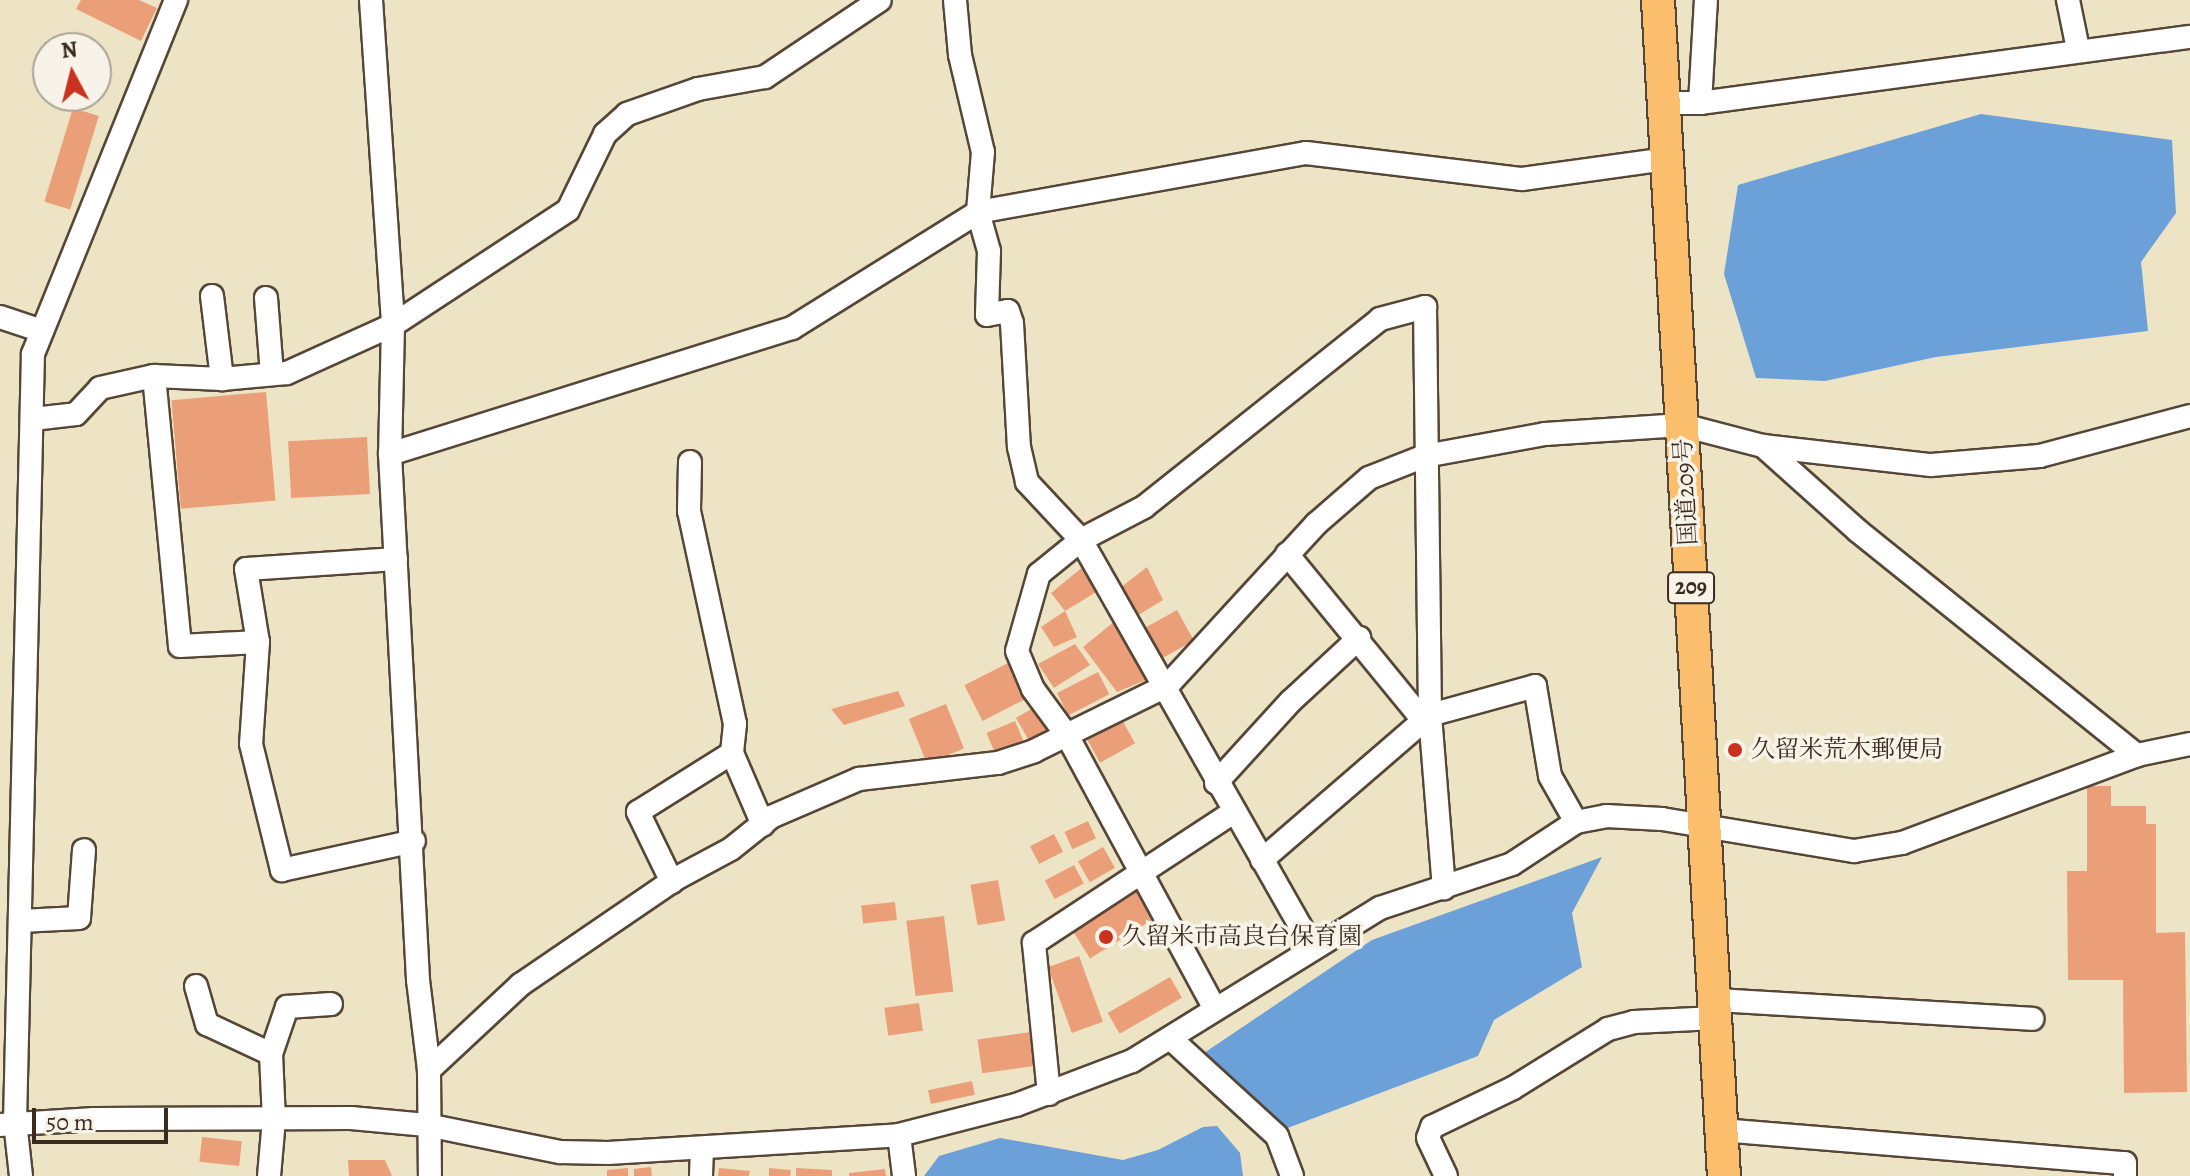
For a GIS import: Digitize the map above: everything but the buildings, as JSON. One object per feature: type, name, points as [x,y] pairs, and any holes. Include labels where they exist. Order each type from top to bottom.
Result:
[{"type":"highway","name":"国道209号","points":[[1658,0],[1724,1176]]},
{"type":"street","points":[[21,1176],[8,1124],[21,921],[33,354],[176,0]]},
{"type":"street","points":[[371,0],[393,325],[390,454],[414,841],[418,980],[429,1070],[427,1125],[430,1176]]},
{"type":"street","points":[[33,419],[76,414],[100,388],[154,376],[222,379],[287,373],[393,325],[488,258],[568,210],[605,134],[627,114],[698,89],[765,77],[880,0]]},
{"type":"street","points":[[955,0],[960,55],[983,152],[978,212],[989,251],[987,315],[1008,311],[1012,323],[1019,447],[1027,482],[1081,540],[1168,685],[1216,783],[1312,946]]},
{"type":"street","points":[[1700,103],[1706,0]]},
{"type":"street","points":[[2068,0],[2078,49]]},
{"type":"street","points":[[1663,103],[1700,103],[2078,49],[2190,37]]},
{"type":"street","points":[[390,454],[792,328],[978,212],[1306,153],[1522,179],[1666,159]]},
{"type":"street","points":[[212,296],[222,379]]},
{"type":"street","points":[[266,298],[272,374]]},
{"type":"street","points":[[1215,1009],[1066,734],[1033,689],[1017,651],[1039,574],[1081,540],[1144,507],[1380,319],[1425,307],[1426,718],[1444,888]]},
{"type":"street","points":[[0,317],[42,331]]},
{"type":"street","points":[[154,376],[180,646],[258,642]]},
{"type":"street","points":[[429,1070],[520,985],[672,882],[763,825],[859,779],[998,763],[1168,685],[1287,554],[1369,478],[1425,456],[1545,434],[1682,425],[1763,446],[1931,465],[2040,456],[2190,416]]},
{"type":"street","points":[[1763,446],[1858,531],[2137,755]]},
{"type":"street","points":[[690,462],[689,511],[735,724],[732,753],[763,825]]},
{"type":"street","points":[[1287,554],[1426,718]]},
{"type":"street","points":[[396,559],[246,569],[258,642],[251,744],[282,870],[414,841]]},
{"type":"street","points":[[1216,783],[1291,701],[1359,638]]},
{"type":"street","points":[[1262,860],[1426,718],[1535,686],[1550,776],[1576,822]]},
{"type":"street","points":[[8,1124],[274,1119],[427,1125],[560,1152],[702,1149],[899,1135],[1049,1094],[1132,1061],[1312,946],[1380,908],[1512,864],[1576,822],[1606,816],[1704,826],[1854,851],[1902,843],[2137,755],[2190,744]]},
{"type":"street","points":[[672,882],[638,812],[732,753]]},
{"type":"street","points":[[1049,1094],[1034,943],[1235,811]]},
{"type":"street","points":[[21,921],[79,918],[84,850]]},
{"type":"street","points":[[196,986],[207,1024],[271,1054]]},
{"type":"street","points":[[269,1176],[274,1119],[271,1054],[287,1007],[331,1004]]},
{"type":"street","points":[[1446,1176],[1428,1138],[1432,1127],[1513,1088],[1608,1029],[1634,1022],[1716,1009],[2032,1019]]},
{"type":"street","points":[[1170,1038],[1277,1136],[1292,1176]]},
{"type":"street","points":[[1721,1130],[2125,1163],[2125,1176]]},
{"type":"street","points":[[899,1135],[904,1176]]},
{"type":"street","points":[[701,1176],[702,1149]]},
{"type":"water","points":[[1981,114],[2172,140],[2176,213],[2141,262],[2148,331],[1936,357],[1825,381],[1756,378],[1724,274],[1738,185]]},
{"type":"water","points":[[1602,857],[1572,913],[1582,967],[1494,1020],[1478,1056],[1285,1129],[1204,1053],[1372,940]]},
{"type":"water","points":[[1217,1126],[1240,1153],[1243,1176],[924,1176],[939,1156],[1000,1138],[1123,1160],[1158,1150],[1203,1127]]},
{"type":"place","name":"久留米荒木郵便局","points":[[1735,750]]},
{"type":"place","name":"久留米市高良台保育園","points":[[1106,937]]}]
